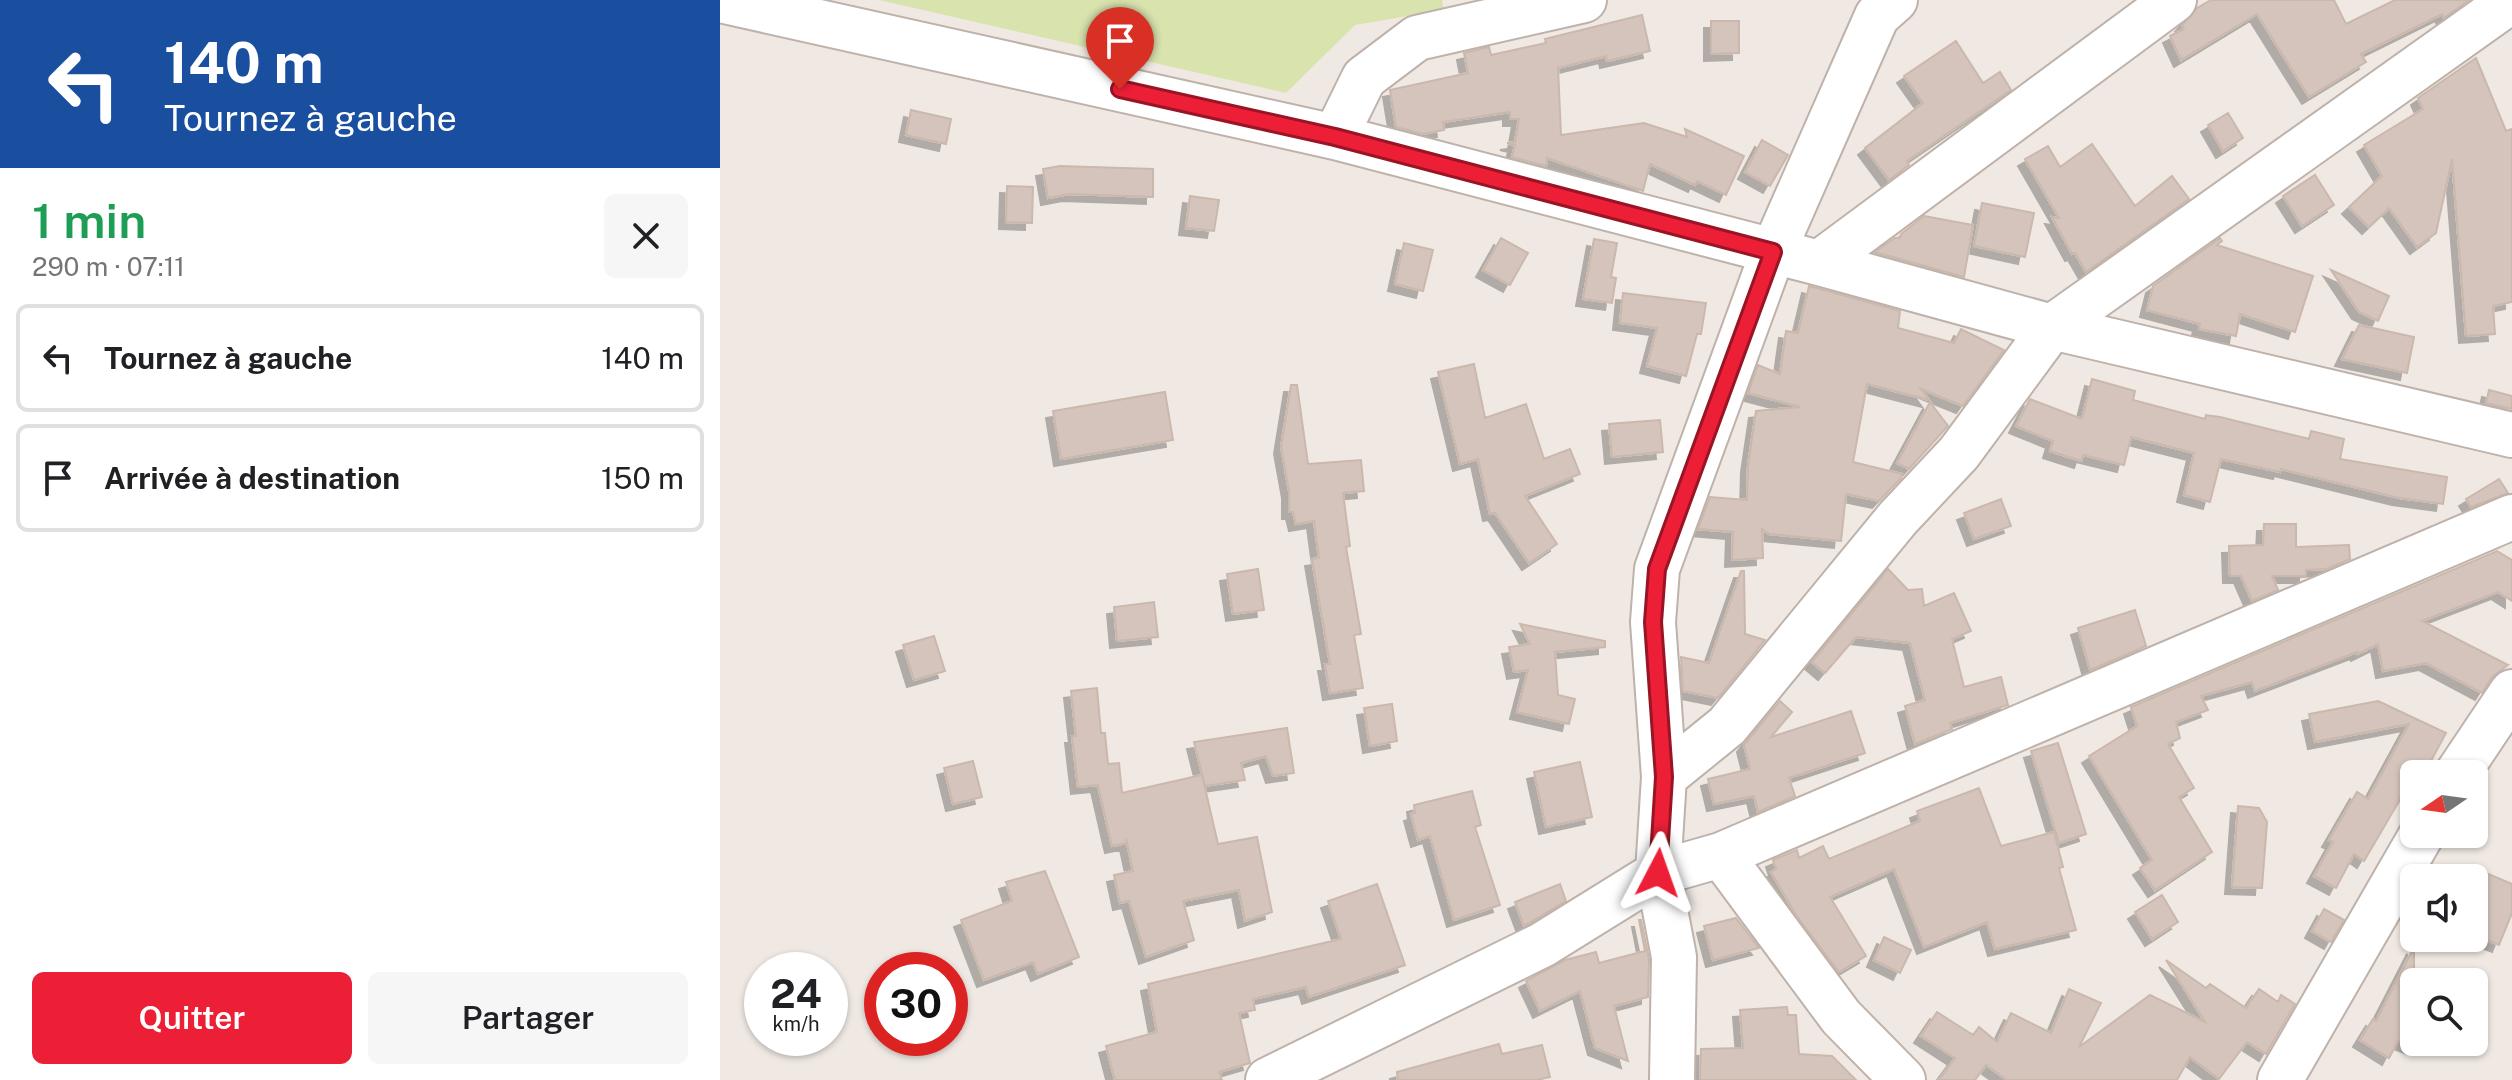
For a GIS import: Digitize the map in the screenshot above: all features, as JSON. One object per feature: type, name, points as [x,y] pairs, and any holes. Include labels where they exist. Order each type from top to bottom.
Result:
[{"type":"street","points":[[720,0],[1335,137],[2052,327],[2512,435]]},
{"type":"street","points":[[1335,137],[1364,78],[1417,38],[1466,13],[1584,0]]},
{"type":"street","points":[[1672,1080],[1674,957],[1658,873],[1664,777],[1653,622],[1657,569],[1773,252],[1877,16],[1895,0]]},
{"type":"street","points":[[1819,263],[2174,0]]},
{"type":"street","points":[[1664,777],[1727,726],[1898,518],[1959,453],[2052,327],[2507,10]]},
{"type":"street","points":[[1268,1080],[1542,945],[1658,873],[1721,855],[2512,517]]},
{"type":"street","points":[[2466,760],[2512,692]]},
{"type":"street","points":[[2280,1080],[2414,848]]},
{"type":"street","points":[[1721,855],[1841,1017],[1903,1080]]},
{"type":"green space","points":[[879,0],[1442,0],[1444,10],[1355,25],[1286,93]]},
{"type":"building","points":[[2211,0],[2334,0],[2346,24],[2395,0],[2469,0],[2444,18],[2442,14],[2361,54],[2366,62],[2309,97],[2257,14],[2181,60],[2170,36],[2184,29],[2182,25],[2197,8]]},
{"type":"building","points":[[1642,15],[1650,51],[1607,61],[1606,56],[1558,68],[1561,135],[1644,123],[1687,137],[1685,129],[1744,156],[1726,195],[1697,181],[1695,185],[1650,164],[1643,191],[1547,158],[1546,166],[1512,157],[1515,145],[1507,143],[1515,142],[1519,119],[1510,119],[1510,112],[1443,122],[1444,130],[1423,134],[1396,127],[1390,90],[1468,73],[1464,53],[1489,47],[1491,55],[1546,43],[1545,39]]},
{"type":"building","points":[[1711,21],[1739,21],[1739,53],[1711,54]]},
{"type":"building","points":[[1956,41],[1983,83],[2000,72],[2011,90],[1907,161],[1909,165],[1889,180],[1865,148],[1923,103],[1904,76]]},
{"type":"building","points":[[2476,58],[2506,131],[2512,129],[2512,302],[2493,306],[2495,334],[2466,336],[2452,159],[2436,233],[2417,247],[2389,208],[2369,227],[2349,207],[2382,176],[2364,145],[2423,109],[2418,98]]},
{"type":"building","points":[[911,110],[951,119],[946,144],[906,135]]},
{"type":"building","points":[[2228,113],[2243,138],[2223,151],[2208,125]]},
{"type":"building","points":[[1762,140],[1788,155],[1770,186],[1745,172]]},
{"type":"building","points":[[2092,144],[2135,206],[2172,176],[2189,199],[2086,272],[2075,253],[2072,254],[2052,217],[2059,218],[2025,159],[2048,146],[2060,167]]},
{"type":"building","points":[[1060,166],[1153,169],[1153,197],[1069,194],[1048,198],[1043,169]]},
{"type":"building","points":[[2315,175],[2334,205],[2302,226],[2283,196]]},
{"type":"building","points":[[1007,186],[1033,187],[1032,223],[1006,222]]},
{"type":"building","points":[[1190,196],[1219,200],[1214,231],[1186,228]]},
{"type":"building","points":[[1982,203],[2034,213],[2025,257],[1974,246]]},
{"type":"building","points":[[1924,216],[1973,225],[1964,277],[1875,252],[1895,238],[1900,238]]},
{"type":"building","points":[[1501,238],[1528,253],[1510,285],[1483,270]]},
{"type":"building","points":[[2220,238],[2222,241],[2217,245],[2313,276],[2295,332],[2240,314],[2236,336],[2199,329],[2200,324],[2147,310],[2153,286]]},
{"type":"building","points":[[1594,239],[1617,243],[1611,277],[1616,278],[1612,303],[1583,299]]},
{"type":"building","points":[[1404,243],[1433,250],[1423,291],[1395,284]]},
{"type":"building","points":[[2331,270],[2389,296],[2378,321],[2359,312]]},
{"type":"building","points":[[1809,286],[1900,311],[1898,328],[1954,343],[1961,329],[2004,350],[1963,406],[1921,389],[1929,400],[1867,384],[1853,462],[1902,474],[1901,478],[1879,501],[1846,494],[1841,541],[1769,534],[1762,529],[1763,558],[1732,560],[1733,532],[1698,529],[1710,497],[1747,500],[1748,465],[1756,411],[1800,407],[1748,393],[1758,365],[1780,374],[1786,331],[1798,333]]},
{"type":"building","points":[[1623,293],[1706,303],[1701,334],[1697,334],[1686,376],[1647,366],[1657,328],[1620,323]]},
{"type":"building","points":[[2359,325],[2414,337],[2407,373],[2342,359]]},
{"type":"building","points":[[1474,364],[1485,418],[1526,404],[1544,459],[1570,449],[1580,474],[1525,496],[1557,544],[1529,563],[1495,513],[1490,514],[1478,459],[1460,464],[1438,372]]},
{"type":"building","points":[[2092,379],[2135,391],[2133,400],[2205,419],[2206,415],[2220,417],[2309,439],[2311,431],[2344,439],[2340,459],[2447,477],[2443,504],[2399,498],[2281,469],[2280,472],[2221,459],[2210,502],[2184,495],[2194,453],[2131,437],[2124,465],[2083,455],[2081,461],[2050,451],[2053,441],[2016,426],[2030,399],[2082,419]]},
{"type":"building","points":[[1291,385],[1297,385],[1308,464],[1361,460],[1364,491],[1343,493],[1350,546],[1346,547],[1361,634],[1354,635],[1363,688],[1330,693],[1325,664],[1330,664],[1312,559],[1319,558],[1314,521],[1296,524],[1293,512],[1289,512],[1289,491],[1281,447]]},
{"type":"building","points":[[2489,390],[2512,396],[2512,409],[2486,403]]},
{"type":"building","points":[[1165,392],[1173,440],[1061,459],[1053,411]]},
{"type":"building","points":[[1930,402],[1948,426],[1909,469],[1897,463]]},
{"type":"building","points":[[1660,420],[1663,452],[1612,457],[1609,424]]},
{"type":"building","points":[[2499,479],[2508,493],[2471,507],[2466,499]]},
{"type":"building","points":[[2001,499],[2011,526],[1974,539],[1964,513]]},
{"type":"building","points":[[2264,524],[2296,524],[2296,547],[2349,545],[2350,559],[2326,569],[2306,570],[2306,576],[2272,576],[2278,590],[2252,601],[2241,576],[2230,576],[2229,546],[2263,545]]},
{"type":"building","points":[[2497,551],[2512,560],[2512,601],[2498,592],[2422,621],[2508,665],[2492,677],[2482,693],[2426,663],[2383,671],[2378,644],[2255,691],[2252,682],[2201,696],[2208,710],[2176,722],[2180,738],[2168,744],[2194,788],[2179,797],[2212,852],[2155,890],[2140,868],[2152,860],[2089,756],[2137,726],[2131,707]]},
{"type":"building","points":[[1258,569],[1264,610],[1233,614],[1227,574]]},
{"type":"building","points":[[1888,569],[1908,590],[1922,589],[1924,606],[1954,593],[1971,631],[1952,639],[1964,687],[2001,677],[2008,705],[1950,723],[1952,729],[1915,744],[1905,706],[1925,700],[1910,643],[1856,637],[1825,673],[1812,662]]},
{"type":"building","points":[[1741,571],[1744,571],[1745,634],[1765,640],[1718,698],[1683,691],[1681,657],[1709,663]]},
{"type":"building","points":[[1154,602],[1158,637],[1117,641],[1114,607]]},
{"type":"building","points":[[2135,610],[2146,646],[2090,670],[2078,628]]},
{"type":"building","points":[[1520,624],[1605,641],[1605,647],[1555,652],[1558,695],[1575,699],[1569,724],[1517,712],[1528,670],[1514,672],[1509,647],[1530,644]]},
{"type":"building","points":[[934,636],[945,671],[914,680],[903,645]]},
{"type":"building","points":[[1097,688],[1101,733],[1105,733],[1108,764],[1119,763],[1122,793],[1202,775],[1218,844],[1257,837],[1272,912],[1245,921],[1239,890],[1183,901],[1194,940],[1146,957],[1129,901],[1120,903],[1114,875],[1133,871],[1126,838],[1127,843],[1112,846],[1098,785],[1078,787],[1071,691]]},
{"type":"building","points":[[1780,701],[1792,712],[1771,737],[1851,711],[1865,753],[1789,778],[1795,796],[1758,812],[1754,796],[1714,804],[1708,779],[1750,769],[1744,745]]},
{"type":"building","points":[[2378,701],[2446,733],[2432,760],[2400,760],[2400,800],[2364,861],[2354,854],[2336,888],[2314,876],[2333,842],[2329,840],[2357,792],[2368,799],[2409,724],[2315,742],[2309,714]]},
{"type":"building","points":[[1392,704],[1397,741],[1370,746],[1364,708]]},
{"type":"building","points":[[1287,728],[1294,773],[1273,776],[1266,756],[1241,763],[1245,780],[1205,786],[1194,742]]},
{"type":"building","points":[[2058,743],[2086,834],[2059,843],[2031,751]]},
{"type":"building","points":[[973,761],[982,797],[953,804],[944,768]]},
{"type":"building","points":[[1580,762],[1592,817],[1546,827],[1534,772]]},
{"type":"building","points":[[1979,788],[2001,846],[2054,832],[2063,867],[2059,868],[2076,930],[1995,949],[1987,922],[1924,947],[1894,869],[1830,897],[1866,956],[1839,972],[1796,915],[1771,872],[1776,869],[1773,860],[1797,850],[1799,858],[1823,846],[1829,859],[1920,821],[1917,811]]},
{"type":"building","points":[[1472,791],[1481,825],[1475,827],[1500,905],[1454,920],[1430,836],[1418,840],[1411,814],[1415,813],[1414,805]]},
{"type":"building","points":[[2238,806],[2259,808],[2267,822],[2262,888],[2232,887]]},
{"type":"building","points":[[1045,871],[1079,957],[1038,974],[1033,962],[984,980],[961,920],[1012,901],[1006,882]]},
{"type":"building","points":[[2488,874],[2512,884],[2512,913],[2499,945],[2488,941]]},
{"type":"building","points":[[1377,884],[1405,965],[1309,997],[1306,987],[1253,999],[1255,1010],[1239,1013],[1250,1063],[1219,1072],[1222,1080],[1115,1080],[1106,1046],[1157,1032],[1148,984],[1341,939],[1328,901]]},
{"type":"building","points":[[1560,884],[1566,901],[1524,926],[1515,902]]},
{"type":"building","points":[[2162,895],[2178,922],[2152,939],[2135,912]]},
{"type":"building","points":[[2324,909],[2344,920],[2331,942],[2312,931]]},
{"type":"building","points":[[1736,918],[1759,948],[1713,960],[1704,926]]},
{"type":"building","points":[[1639,920],[1649,959],[1648,997],[1614,1006],[1628,1061],[1595,1048],[1580,991],[1540,1011],[1526,981],[1565,960],[1596,952],[1599,963],[1645,951]]},
{"type":"building","points":[[1884,937],[1911,950],[1900,973],[1874,960]]},
{"type":"building","points":[[2411,952],[2414,952],[2414,968],[2403,968]]},
{"type":"building","points":[[2166,960],[2206,988],[2210,984],[2246,1008],[2259,989],[2278,1002],[2281,995],[2295,1004],[2266,1054],[2247,1042],[2219,1079],[2190,1057],[2177,1080],[2007,1080],[1986,1065],[1975,1080],[1939,1080],[1955,1058],[1921,1036],[1937,1012],[1973,1035],[1979,1027],[1997,1042],[2011,1013],[2051,1033],[2069,989],[2101,1003],[2079,1047],[2150,995],[2205,1022]]},
{"type":"building","points":[[2400,974],[2400,1042],[2389,1058],[2360,1040],[2373,1019],[2376,1021]]},
{"type":"building","points":[[1787,1007],[1788,1015],[1796,1015],[1799,1054],[1832,1056],[1856,1080],[1700,1080],[1701,1049],[1743,1048],[1740,1010]]},
{"type":"building","points":[[1499,1044],[1502,1054],[1542,1045],[1550,1077],[1536,1080],[1398,1080],[1397,1072]]},
{"type":"route","points":[[1120,89],[1335,137],[1773,252],[1657,569],[1653,622],[1664,777],[1658,873]]}]
